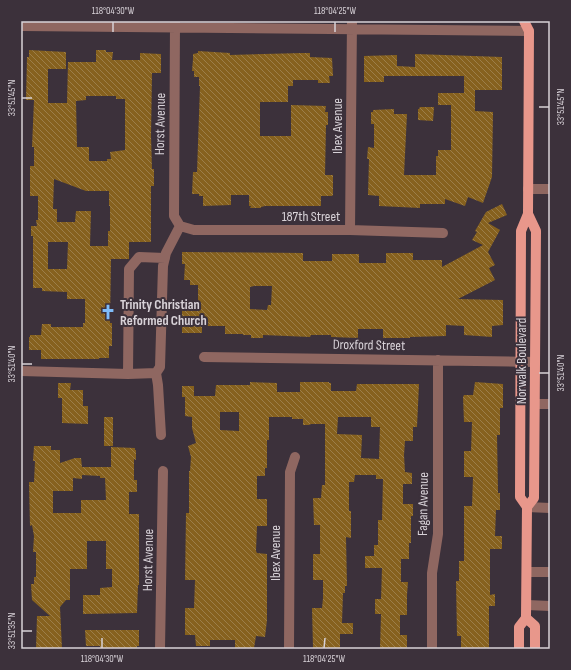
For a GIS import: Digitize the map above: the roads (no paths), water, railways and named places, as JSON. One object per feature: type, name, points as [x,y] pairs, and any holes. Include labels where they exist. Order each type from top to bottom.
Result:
[{"type":"main road","name":"Norwalk Boulevard","points":[[519,649],[519,627],[526,618],[527,605],[527,507],[520,497],[521,231],[528,214],[528,31],[524,21]]},
{"type":"main road","name":"Norwalk Boulevard","points":[[528,31],[533,21]]},
{"type":"main road","name":"Norwalk Boulevard","points":[[527,507],[534,498],[536,230],[528,214]]},
{"type":"main road","points":[[526,618],[535,626],[535,649]]},
{"type":"street","points":[[21,26],[175,24],[352,25],[528,31]]},
{"type":"street","name":"Horst Avenue","points":[[175,24],[174,216],[180,226]]},
{"type":"street","name":"Ibex Avenue","points":[[350,230],[352,25]]},
{"type":"street","points":[[528,189],[550,189]]},
{"type":"street","points":[[161,435],[156,373],[160,368],[164,262],[180,226]]},
{"type":"street","name":"187th Street","points":[[180,226],[194,230],[350,230],[443,233]]},
{"type":"street","points":[[128,374],[129,269],[139,257],[164,262]]},
{"type":"street","name":"Droxford Street","points":[[204,357],[535,362]]},
{"type":"street","name":"Fagan Avenue","points":[[432,649],[432,573],[438,534],[438,360]]},
{"type":"street","points":[[21,371],[128,374],[156,373]]},
{"type":"street","points":[[535,404],[550,404]]},
{"type":"street","name":"Ibex Avenue","points":[[289,649],[290,472],[295,457]]},
{"type":"street","name":"Horst Avenue","points":[[160,649],[164,471]]},
{"type":"street","points":[[527,507],[550,508]]},
{"type":"street","points":[[527,572],[550,572]]},
{"type":"street","points":[[527,605],[550,606]]},
{"type":"place","name":"Trinity Christian Reformed Church","points":[[108,312]]}]
